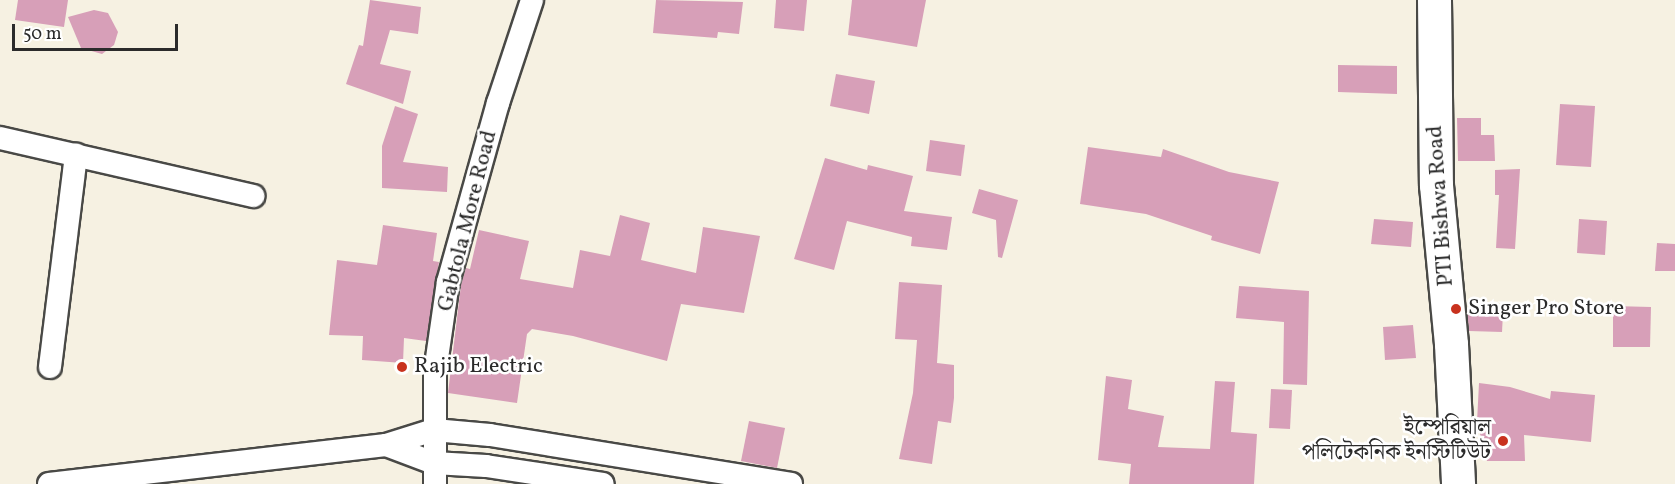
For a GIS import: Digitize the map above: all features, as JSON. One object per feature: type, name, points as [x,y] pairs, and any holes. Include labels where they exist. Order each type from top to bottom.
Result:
[{"type":"highway","name":"PTI Bishwa Road","points":[[1434,0],[1436,185],[1451,344],[1458,484]]},
{"type":"street","name":"Gabtola More Road","points":[[434,474],[435,372],[448,282],[498,103],[532,0]]},
{"type":"street","points":[[0,138],[253,196]]},
{"type":"street","points":[[50,367],[76,155]]},
{"type":"street","points":[[49,484],[386,445],[434,430],[490,435],[791,484]]},
{"type":"street","points":[[386,445],[434,474],[486,466],[603,484]]},
{"type":"building","points":[[18,0],[68,0],[64,27],[15,20]]},
{"type":"building","points":[[370,0],[421,7],[418,34],[390,30],[380,64],[411,71],[403,104],[346,84],[359,45],[363,46]]},
{"type":"building","points":[[656,0],[743,2],[739,34],[718,32],[717,38],[653,33]]},
{"type":"building","points":[[776,0],[807,0],[804,31],[774,28]]},
{"type":"building","points":[[852,0],[926,0],[917,47],[848,35]]},
{"type":"building","points":[[94,10],[108,13],[118,32],[114,45],[102,54],[81,48],[68,17]]},
{"type":"building","points":[[1338,65],[1397,66],[1397,94],[1338,92]]},
{"type":"building","points":[[836,74],[875,81],[869,114],[830,106]]},
{"type":"building","points":[[1560,104],[1595,106],[1591,167],[1556,165]]},
{"type":"building","points":[[395,106],[418,114],[403,162],[448,167],[447,192],[382,188],[382,146]]},
{"type":"building","points":[[1457,118],[1481,118],[1481,135],[1494,135],[1495,161],[1458,161]]},
{"type":"building","points":[[930,140],[965,145],[961,176],[926,171]]},
{"type":"building","points":[[1088,147],[1161,157],[1163,149],[1229,172],[1279,182],[1260,254],[1211,240],[1212,236],[1146,214],[1080,204]]},
{"type":"building","points":[[825,158],[867,170],[868,165],[913,176],[904,211],[952,217],[947,250],[911,246],[912,237],[847,221],[834,270],[794,259]]},
{"type":"building","points":[[1520,169],[1515,249],[1496,248],[1499,195],[1495,195],[1495,170]]},
{"type":"building","points":[[979,189],[1018,200],[1002,258],[998,257],[996,220],[972,213]]},
{"type":"building","points":[[620,215],[650,223],[641,260],[696,273],[703,227],[760,236],[744,313],[681,304],[667,361],[573,336],[532,329],[527,334],[517,403],[448,393],[461,285],[466,268],[470,269],[479,230],[529,241],[520,279],[573,288],[580,250],[610,256]]},
{"type":"building","points":[[1374,219],[1413,222],[1411,247],[1371,244]]},
{"type":"building","points":[[1579,219],[1607,221],[1605,255],[1577,253]]},
{"type":"building","points":[[383,225],[437,233],[433,261],[439,262],[426,341],[404,338],[403,363],[362,360],[363,336],[329,335],[337,260],[377,265]]},
{"type":"building","points":[[1657,243],[1675,244],[1675,271],[1655,271]]},
{"type":"building","points":[[899,282],[942,285],[937,363],[954,365],[954,398],[951,423],[938,421],[932,464],[899,459],[913,393],[917,340],[895,339]]},
{"type":"building","points":[[1239,286],[1309,291],[1307,385],[1283,384],[1284,322],[1236,318]]},
{"type":"building","points":[[1613,306],[1651,307],[1650,347],[1613,347]]},
{"type":"building","points":[[1467,311],[1503,313],[1502,332],[1469,331]]},
{"type":"building","points":[[1413,325],[1416,358],[1385,360],[1383,327]]},
{"type":"building","points":[[1106,376],[1132,380],[1128,409],[1164,416],[1158,447],[1210,449],[1215,381],[1235,382],[1231,432],[1257,434],[1254,484],[1129,484],[1131,464],[1098,460]]},
{"type":"building","points":[[1479,383],[1510,387],[1550,399],[1551,391],[1595,395],[1591,442],[1524,435],[1525,461],[1487,461],[1477,422]]},
{"type":"building","points":[[1271,389],[1292,390],[1290,429],[1269,428]]},
{"type":"building","points":[[749,421],[785,428],[777,468],[741,461]]},
{"type":"place","name":"Singer Pro Store","points":[[1456,309]]},
{"type":"place","name":"Rajib Electric","points":[[402,367]]},
{"type":"place","name":"ইম্পেরিয়াল পলিটেকনিক ইনস্টিটিউট","points":[[1503,441]]}]
